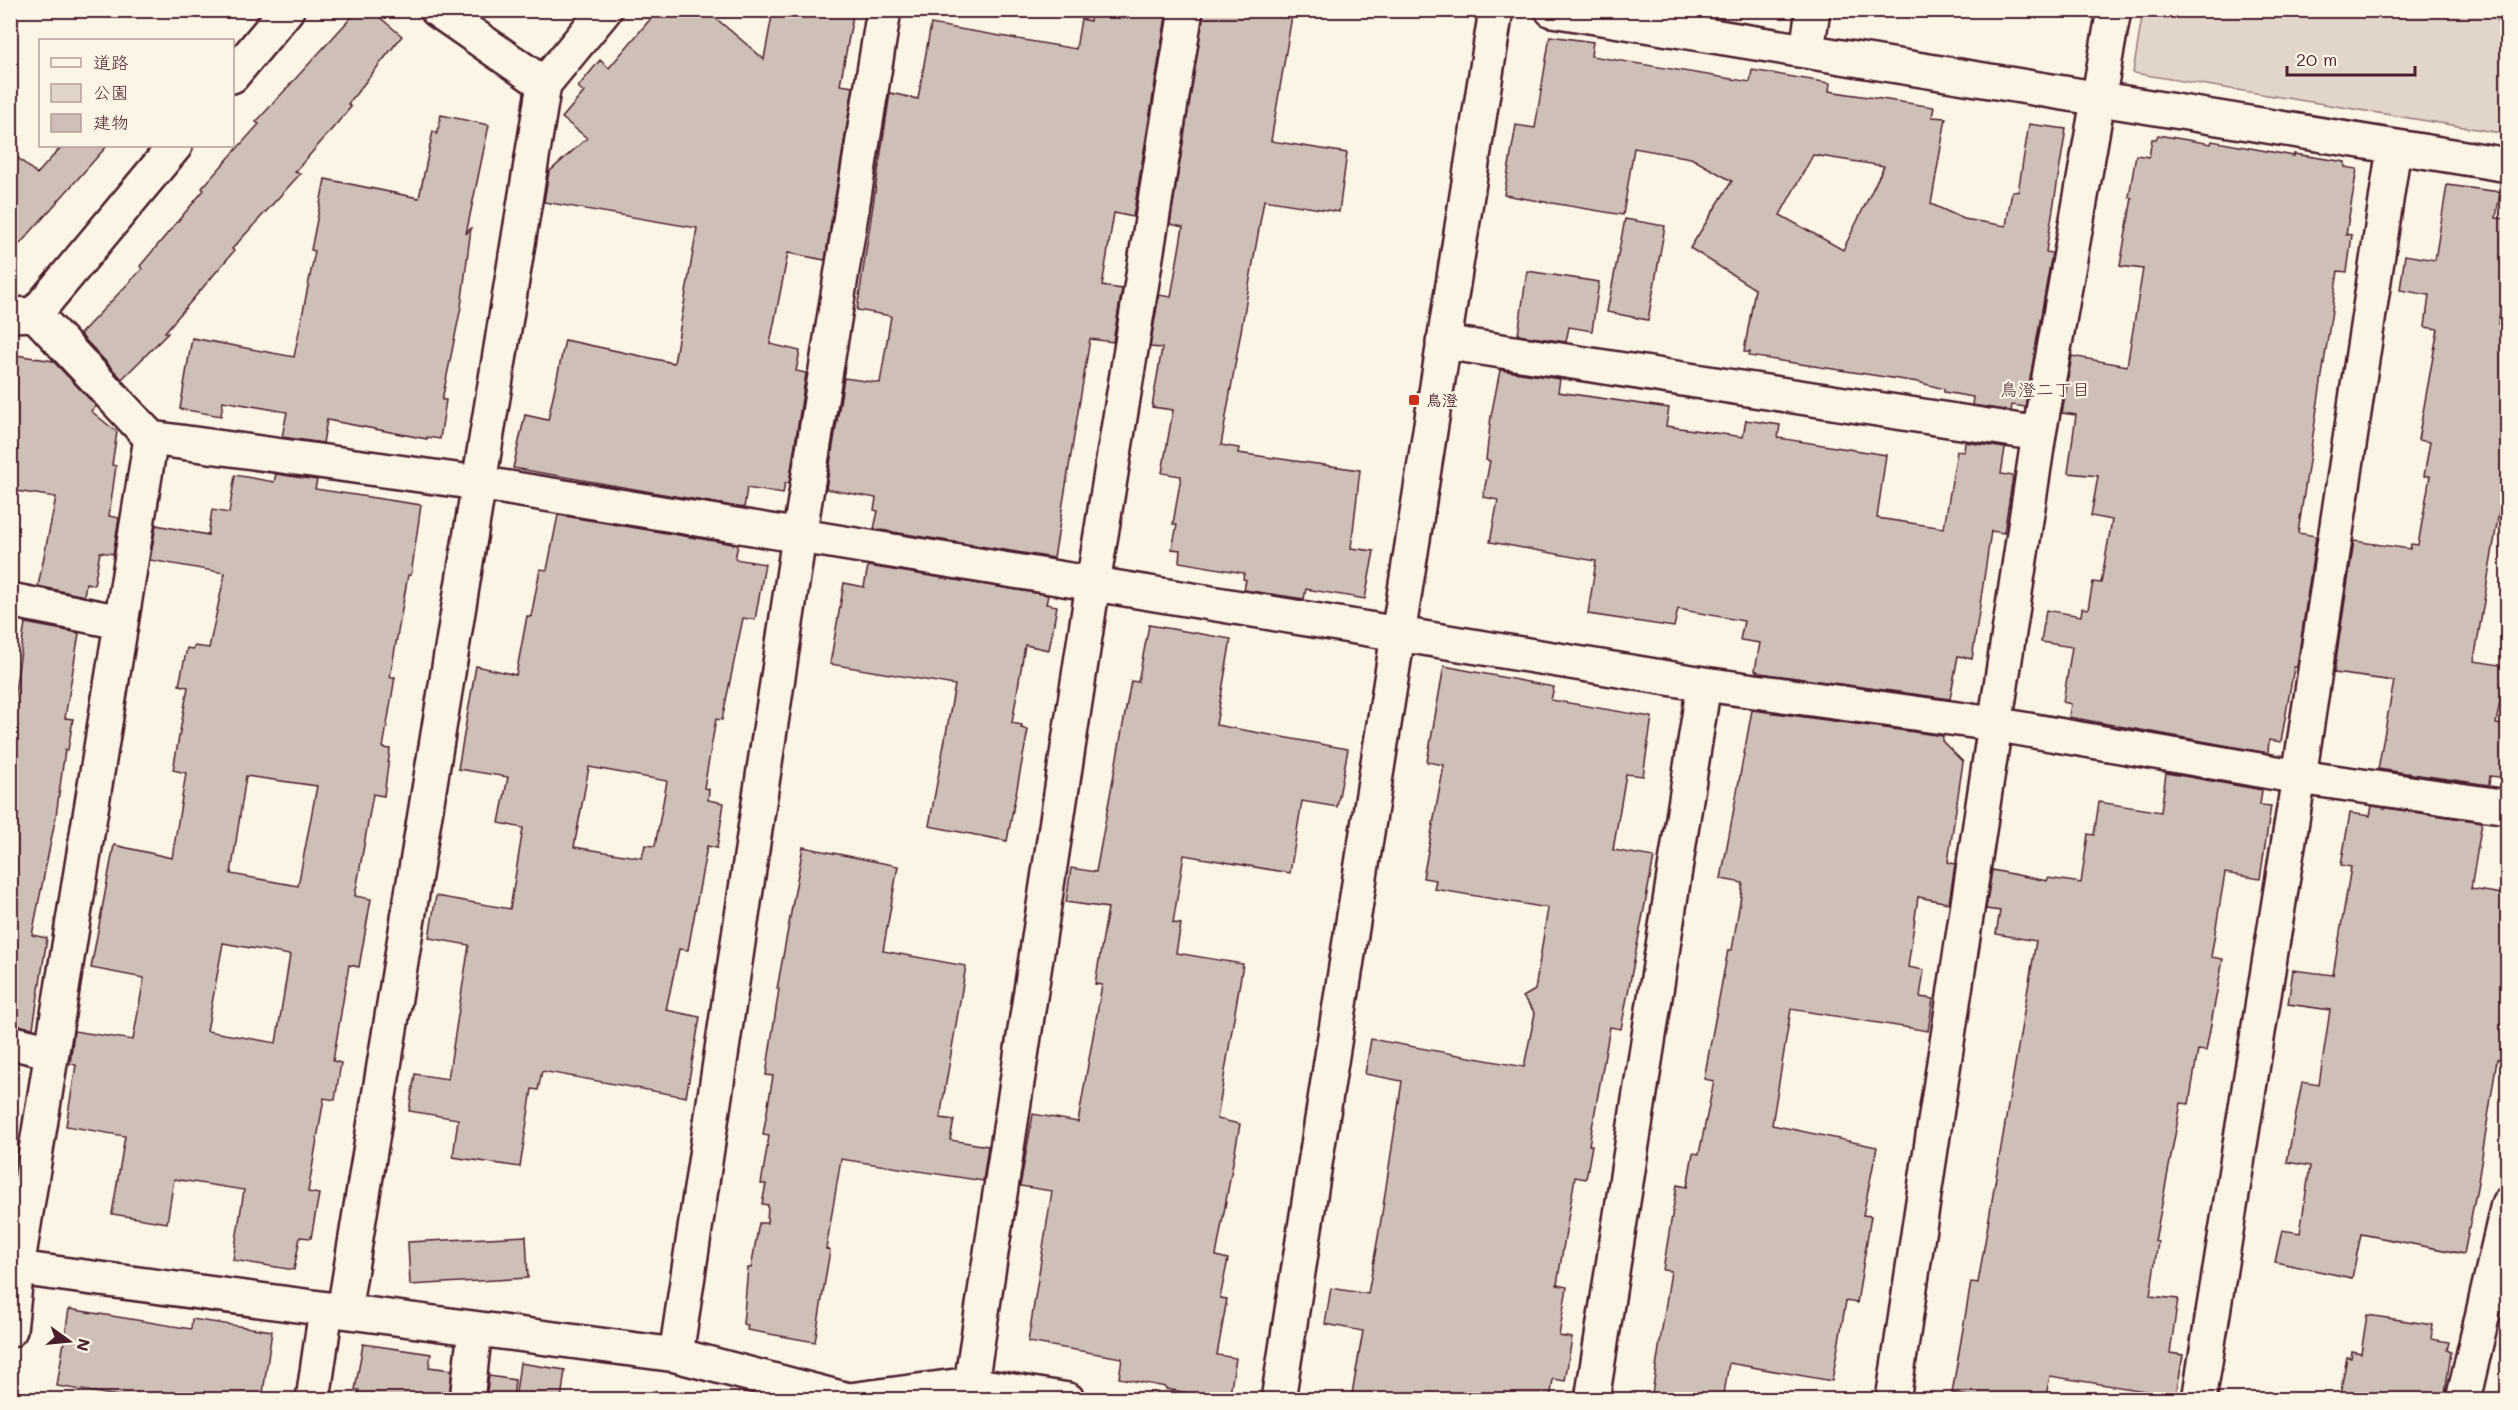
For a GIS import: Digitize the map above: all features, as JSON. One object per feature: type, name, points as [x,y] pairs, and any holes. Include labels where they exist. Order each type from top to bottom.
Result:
[{"type":"street","points":[[234,74],[287,10]]},
{"type":"street","points":[[437,10],[544,84]]},
{"type":"street","points":[[313,1400],[335,1310],[478,483],[544,84],[605,10]]},
{"type":"street","points":[[676,1355],[799,537],[884,10]]},
{"type":"street","points":[[972,1384],[1093,584],[1186,10]]},
{"type":"street","points":[[1278,1400],[1496,10]]},
{"type":"street","points":[[1552,10],[2508,165]]},
{"type":"street","points":[[1807,51],[1813,10]]},
{"type":"street","points":[[1893,1400],[2039,434],[2114,10]]},
{"type":"street","points":[[174,147],[23,314],[150,438],[478,483],[1704,684],[1994,724],[2299,777],[2508,807]]},
{"type":"street","points":[[2199,1400],[2299,777],[2394,148]]},
{"type":"street","points":[[1443,342],[2039,434]]},
{"type":"street","points":[[10,1330],[17,1268],[150,438]]},
{"type":"street","points":[[10,600],[120,622]]},
{"type":"street","points":[[1592,1400],[1704,684]]},
{"type":"street","points":[[10,1042],[52,1052]]},
{"type":"street","points":[[2463,1400],[2508,1204]]},
{"type":"street","points":[[17,1268],[676,1355],[848,1400],[972,1384],[1068,1400]]},
{"type":"street","points":[[467,1400],[476,1329]]},
{"type":"green space","points":[[2143,11],[2491,11],[2507,34],[2507,134],[2133,73]]},
{"type":"building","points":[[358,10],[371,10],[402,36],[348,104],[351,107],[295,172],[300,174],[232,249],[234,251],[165,332],[168,333],[122,379],[80,334],[142,269],[140,266],[204,190],[202,188],[259,124],[256,122]]},
{"type":"building","points":[[658,10],[706,10],[764,59],[773,10],[854,10],[840,85],[853,87],[825,260],[788,253],[770,344],[800,351],[796,371],[806,373],[789,483],[785,483],[783,494],[747,488],[744,508],[513,468],[525,415],[548,420],[565,340],[674,363],[697,228],[544,202],[549,172],[587,138],[562,118],[584,92],[578,87],[600,60],[609,68]]},
{"type":"building","points":[[1091,10],[1167,10],[1133,217],[1114,213],[1102,286],[1122,289],[1113,342],[1090,339],[1054,558],[874,529],[878,511],[874,510],[876,498],[826,489],[844,378],[880,383],[891,316],[857,310],[890,93],[918,99],[931,24],[1076,49],[1081,19],[1090,21]]},
{"type":"building","points":[[1204,10],[1293,10],[1271,141],[1347,153],[1339,212],[1264,200],[1221,445],[1239,448],[1238,453],[1360,470],[1351,548],[1374,551],[1365,599],[1306,589],[1304,599],[1244,590],[1246,580],[1243,579],[1244,573],[1179,562],[1180,550],[1172,549],[1177,525],[1173,524],[1181,476],[1162,473],[1173,410],[1152,407],[1162,348],[1150,347],[1159,295],[1171,297],[1183,227],[1170,224]]},
{"type":"building","points":[[1550,36],[1593,42],[1591,56],[1750,82],[1752,70],[1830,83],[1829,91],[1934,107],[1932,117],[1946,118],[1931,204],[1964,219],[2006,226],[2012,191],[2018,192],[2029,124],[2066,129],[2046,252],[2052,253],[2025,407],[2012,405],[2011,411],[1972,405],[1973,397],[1944,392],[1944,389],[1918,382],[1749,356],[1750,352],[1744,352],[1755,289],[1690,248],[1732,181],[1691,158],[1634,148],[1623,215],[1504,195],[1516,125],[1535,128]],"holes":[[[1813,155],[1884,166],[1843,250],[1780,215]]]},
{"type":"building","points":[[441,115],[489,125],[466,234],[471,228],[461,307],[442,400],[446,400],[440,439],[427,437],[427,439],[327,420],[323,443],[282,437],[287,412],[223,401],[221,416],[180,409],[192,338],[294,357],[315,251],[311,250],[325,179],[419,198],[433,131],[437,134]]},
{"type":"building","points":[[2158,135],[2345,162],[2345,167],[2357,169],[2346,234],[2352,235],[2347,272],[2338,271],[2298,533],[2316,536],[2297,667],[2294,667],[2281,742],[2269,740],[2268,753],[2069,717],[2071,704],[2063,702],[2072,647],[2041,642],[2046,610],[2081,616],[2082,608],[2088,609],[2093,582],[2101,583],[2112,520],[2091,516],[2098,476],[2068,473],[2076,415],[2062,413],[2072,356],[2127,366],[2143,269],[2120,266],[2132,198],[2129,197],[2136,155],[2149,157],[2152,139],[2156,139]]},
{"type":"building","points":[[61,147],[106,147],[10,255],[10,151],[37,174]]},
{"type":"building","points":[[2447,185],[2500,192],[2496,218],[2508,219],[2502,276],[2506,276],[2498,324],[2508,325],[2508,489],[2503,488],[2474,661],[2506,666],[2496,724],[2508,726],[2508,778],[2490,776],[2489,785],[2378,769],[2394,681],[2334,673],[2354,541],[2410,549],[2411,544],[2418,545],[2430,476],[2424,476],[2430,442],[2418,440],[2438,329],[2425,327],[2429,295],[2400,290],[2405,255],[2435,260]]},
{"type":"building","points":[[1625,219],[1665,226],[1648,320],[1607,312]]},
{"type":"building","points":[[1527,271],[1599,282],[1592,331],[1569,327],[1566,342],[1518,335]]},
{"type":"building","points":[[10,354],[53,361],[96,406],[91,411],[117,432],[112,465],[116,466],[109,516],[119,518],[113,554],[100,552],[94,585],[86,583],[84,596],[38,586],[56,497],[10,490]]},
{"type":"building","points":[[1500,370],[1560,379],[1558,392],[1669,408],[1666,426],[1743,437],[1746,420],[1780,425],[1778,438],[1886,455],[1877,518],[1944,528],[1957,451],[1964,452],[1965,442],[2005,448],[2001,474],[2013,476],[2004,533],[1991,531],[1972,659],[1958,656],[1950,699],[1760,673],[1755,670],[1760,643],[1740,640],[1744,621],[1678,609],[1674,627],[1588,614],[1596,561],[1490,542],[1498,500],[1483,497],[1490,461],[1486,460],[1491,416]]},
{"type":"building","points":[[276,474],[317,480],[315,489],[421,505],[411,575],[408,575],[390,677],[395,677],[383,748],[390,749],[384,796],[373,794],[355,896],[371,899],[359,967],[349,965],[333,1061],[341,1063],[335,1100],[324,1098],[308,1192],[319,1194],[311,1238],[300,1237],[294,1270],[233,1260],[244,1190],[174,1179],[167,1223],[112,1214],[125,1136],[66,1126],[76,1065],[70,1064],[74,1031],[133,1040],[144,978],[91,968],[114,845],[172,858],[186,773],[173,770],[188,687],[179,685],[187,648],[193,649],[194,646],[209,648],[225,573],[150,560],[156,525],[208,535],[212,510],[229,513],[235,475],[274,482]],"holes":[[[246,776],[317,786],[298,886],[231,874]],[[223,943],[290,955],[276,1043],[207,1031]]]},
{"type":"building","points":[[558,515],[738,545],[735,559],[765,564],[755,620],[743,618],[722,720],[716,719],[704,788],[709,789],[708,800],[724,803],[717,848],[707,846],[688,950],[679,949],[666,1010],[700,1017],[686,1097],[542,1071],[538,1090],[532,1089],[520,1167],[453,1157],[458,1119],[409,1111],[415,1074],[448,1079],[469,945],[429,938],[436,896],[510,909],[523,828],[499,823],[508,777],[458,769],[476,666],[516,675],[527,616],[531,617],[540,569],[547,570]],"holes":[[[589,767],[667,781],[655,846],[645,845],[642,858],[574,847]]]},
{"type":"building","points":[[868,566],[1048,595],[1046,604],[1057,606],[1049,650],[1025,645],[1012,723],[1022,725],[1021,728],[1028,730],[1007,841],[929,826],[955,685],[830,664],[844,583],[864,587]]},
{"type":"building","points":[[25,623],[79,633],[65,718],[73,719],[68,750],[65,750],[56,816],[32,935],[47,938],[33,1028],[10,1024],[10,705],[13,706]]},
{"type":"building","points":[[1149,625],[1231,639],[1216,725],[1348,749],[1337,807],[1302,801],[1290,873],[1184,855],[1173,923],[1181,924],[1176,953],[1243,964],[1217,1119],[1240,1124],[1216,1256],[1228,1259],[1220,1298],[1227,1299],[1217,1355],[1236,1358],[1229,1400],[1119,1378],[1122,1358],[1028,1342],[1052,1191],[1020,1186],[1033,1114],[1078,1122],[1102,985],[1095,984],[1108,908],[1066,902],[1071,868],[1096,872],[1131,681],[1138,682]]},
{"type":"building","points":[[1444,666],[1554,687],[1551,700],[1652,717],[1643,776],[1626,774],[1613,850],[1654,857],[1621,1029],[1610,1027],[1589,1145],[1592,1145],[1586,1179],[1575,1177],[1557,1285],[1567,1287],[1559,1336],[1572,1338],[1565,1381],[1553,1379],[1550,1400],[1351,1400],[1363,1331],[1325,1324],[1331,1288],[1368,1294],[1381,1220],[1402,1081],[1365,1074],[1371,1039],[1524,1067],[1535,1013],[1523,997],[1535,990],[1548,908],[1434,889],[1436,880],[1423,878],[1444,765],[1427,762]]},
{"type":"building","points":[[1752,710],[1943,736],[1942,741],[1963,762],[1948,862],[1955,864],[1949,903],[1918,897],[1908,967],[1924,970],[1920,997],[1933,999],[1928,1031],[1791,1009],[1772,1125],[1877,1147],[1863,1215],[1871,1216],[1857,1303],[1846,1301],[1832,1381],[1729,1363],[1723,1400],[1651,1400],[1671,1271],[1663,1270],[1677,1185],[1687,1187],[1693,1153],[1699,1154],[1714,1081],[1704,1079],[1728,950],[1732,950],[1743,883],[1721,879]]},
{"type":"building","points":[[2166,773],[2262,790],[2260,805],[2271,806],[2260,879],[2225,873],[2211,957],[2223,959],[2206,1051],[2198,1050],[2189,1104],[2181,1103],[2155,1241],[2158,1242],[2150,1296],[2178,1299],[2170,1353],[2183,1355],[2176,1396],[2050,1376],[2045,1400],[1989,1400],[1952,1393],[1971,1282],[1978,1283],[2036,941],[1996,934],[2000,911],[1986,909],[1992,870],[2047,881],[2048,878],[2081,883],[2088,834],[2094,835],[2099,802],[2161,812]]},
{"type":"building","points":[[2372,806],[2482,822],[2471,889],[2508,895],[2508,1061],[2497,1059],[2464,1254],[2361,1234],[2352,1278],[2275,1262],[2282,1230],[2300,1233],[2310,1166],[2287,1162],[2302,1082],[2319,1085],[2330,1010],[2288,1004],[2293,970],[2333,975],[2351,867],[2341,865],[2350,813],[2370,816]]},
{"type":"building","points":[[803,847],[898,866],[883,951],[966,966],[940,1118],[954,1120],[950,1140],[988,1146],[983,1181],[841,1159],[826,1249],[830,1250],[815,1342],[747,1330],[748,1325],[743,1324],[748,1268],[751,1268],[759,1223],[767,1223],[768,1205],[762,1204],[766,1184],[761,1184],[769,1136],[763,1135],[773,1076],[766,1075],[779,989],[777,989]]},
{"type":"building","points":[[526,1236],[528,1278],[410,1285],[408,1242]]},
{"type":"building","points":[[69,1309],[191,1329],[192,1319],[272,1331],[262,1400],[142,1400],[57,1386]]},
{"type":"building","points":[[2367,1315],[2433,1325],[2431,1339],[2449,1342],[2447,1350],[2451,1352],[2444,1400],[2339,1400],[2347,1357],[2351,1358],[2352,1351],[2361,1353]]},
{"type":"building","points":[[363,1344],[431,1354],[429,1367],[452,1370],[449,1400],[358,1400],[359,1390],[355,1390]]},
{"type":"building","points":[[520,1363],[565,1370],[561,1400],[515,1400]]},
{"type":"building","points":[[489,1376],[515,1380],[513,1400],[486,1400]]},
{"type":"place","name":"鳥澄","points":[[1414,400]]},
{"type":"district","name":"鳥澄二丁目","points":[[2045,390]]}]
